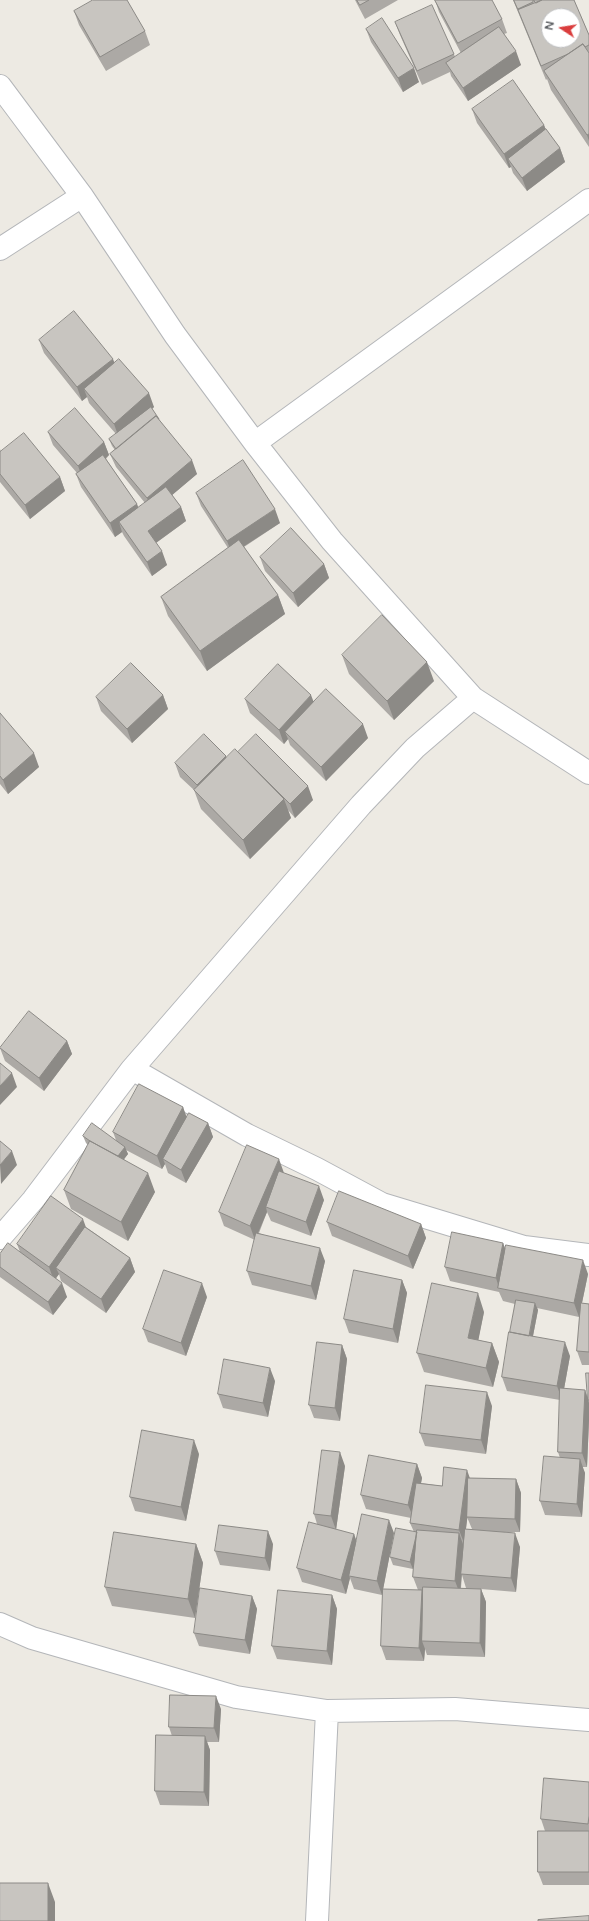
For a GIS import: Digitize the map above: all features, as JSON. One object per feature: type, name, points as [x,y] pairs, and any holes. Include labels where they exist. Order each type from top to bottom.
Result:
[{"type":"street","points":[[0,86],[82,196],[175,335],[255,443],[332,541],[473,698],[589,773]]},
{"type":"street","points":[[0,249],[82,196]]},
{"type":"street","points":[[255,443],[589,200]]},
{"type":"street","points":[[0,1238],[33,1200],[132,1069],[361,805],[415,748],[473,698]]},
{"type":"street","points":[[132,1069],[247,1135],[317,1169],[382,1204],[524,1247],[589,1255]]},
{"type":"street","points":[[0,1624],[32,1638],[236,1697],[327,1710],[455,1709],[589,1720]]},
{"type":"street","points":[[318,1921],[327,1710]]},
{"type":"building","points":[[93,0],[127,0],[145,31],[100,57],[74,11]]},
{"type":"building","points":[[357,0],[369,0],[360,5]]},
{"type":"building","points":[[435,0],[492,0],[502,19],[458,43]]},
{"type":"building","points":[[514,0],[533,0],[533,2],[518,9]]},
{"type":"building","points":[[534,0],[542,0],[536,3]]},
{"type":"building","points":[[542,0],[574,0],[577,8],[541,8],[541,48],[577,48],[568,54],[541,66],[518,10]]},
{"type":"building","points":[[432,5],[454,54],[417,71],[395,22]]},
{"type":"building","points":[[581,16],[589,35],[589,45],[585,47],[583,44],[581,45]]},
{"type":"building","points":[[382,18],[414,68],[398,78],[366,29]]},
{"type":"building","points":[[499,27],[516,51],[463,88],[446,63]]},
{"type":"building","points":[[583,44],[589,53],[589,134],[587,135],[544,71],[577,48],[581,48]]},
{"type":"building","points":[[513,80],[544,125],[504,154],[472,109]]},
{"type":"building","points":[[546,129],[560,148],[522,178],[508,159]]},
{"type":"building","points":[[74,311],[113,359],[77,387],[39,340]]},
{"type":"building","points":[[119,359],[149,393],[114,424],[84,389]]},
{"type":"building","points":[[151,407],[159,419],[156,416],[116,449],[109,439]]},
{"type":"building","points":[[75,408],[104,442],[78,466],[48,432]]},
{"type":"building","points":[[156,416],[192,460],[147,498],[110,454]]},
{"type":"building","points":[[24,433],[60,477],[25,505],[0,474],[0,452]]},
{"type":"building","points":[[103,455],[137,504],[110,523],[76,474]]},
{"type":"building","points":[[243,460],[275,509],[227,541],[196,493]]},
{"type":"building","points":[[166,487],[181,507],[148,531],[162,551],[147,562],[119,522]]},
{"type":"building","points":[[291,528],[324,564],[293,593],[260,557]]},
{"type":"building","points":[[239,540],[278,595],[200,651],[161,597]]},
{"type":"building","points":[[382,615],[427,662],[387,701],[342,655]]},
{"type":"building","points":[[131,663],[163,695],[127,729],[96,697]]},
{"type":"building","points":[[278,664],[311,695],[279,730],[245,699]]},
{"type":"building","points":[[326,689],[363,724],[321,767],[285,732]]},
{"type":"building","points":[[0,713],[34,753],[3,780],[0,776]]},
{"type":"building","points":[[204,734],[226,756],[197,785],[175,763]]},
{"type":"building","points":[[256,734],[308,786],[290,804],[238,752]]},
{"type":"building","points":[[235,749],[284,799],[243,840],[194,790]]},
{"type":"building","points":[[29,1011],[67,1041],[39,1078],[0,1048]]},
{"type":"building","points":[[0,1063],[12,1073],[0,1086]]},
{"type":"building","points":[[139,1084],[183,1107],[157,1156],[113,1132]]},
{"type":"building","points":[[189,1113],[208,1123],[181,1170],[163,1159]]},
{"type":"building","points":[[92,1123],[125,1147],[118,1156],[83,1136]]},
{"type":"building","points":[[0,1141],[12,1151],[0,1165]]},
{"type":"building","points":[[90,1141],[148,1173],[121,1222],[64,1190]]},
{"type":"building","points":[[247,1145],[279,1159],[250,1226],[219,1212]]},
{"type":"building","points":[[279,1171],[319,1186],[306,1222],[266,1207]]},
{"type":"building","points":[[339,1191],[421,1224],[408,1256],[327,1222]]},
{"type":"building","points":[[51,1196],[83,1219],[49,1267],[17,1244]]},
{"type":"building","points":[[85,1227],[130,1258],[101,1299],[56,1268]]},
{"type":"building","points":[[452,1232],[503,1243],[496,1278],[445,1267]]},
{"type":"building","points":[[256,1233],[320,1248],[311,1286],[247,1271]]},
{"type":"building","points":[[8,1243],[62,1283],[48,1302],[0,1267],[0,1254]]},
{"type":"building","points":[[506,1245],[583,1260],[574,1303],[498,1288]]},
{"type":"building","points":[[164,1270],[202,1283],[181,1343],[143,1329]]},
{"type":"building","points":[[354,1270],[402,1280],[393,1329],[344,1319]]},
{"type":"building","points":[[432,1283],[478,1293],[468,1338],[492,1343],[486,1368],[417,1353]]},
{"type":"building","points":[[516,1300],[535,1303],[529,1336],[510,1332]]},
{"type":"building","points":[[581,1303],[589,1304],[589,1352],[577,1351]]},
{"type":"building","points":[[509,1332],[565,1342],[557,1386],[502,1377]]},
{"type":"building","points":[[317,1342],[342,1345],[335,1408],[309,1405]]},
{"type":"building","points":[[224,1359],[270,1368],[263,1403],[218,1394]]},
{"type":"building","points":[[586,1373],[589,1373],[589,1400],[588,1400]]},
{"type":"building","points":[[426,1385],[487,1392],[481,1440],[420,1433]]},
{"type":"building","points":[[560,1388],[585,1390],[582,1453],[558,1452]]},
{"type":"building","points":[[142,1430],[194,1440],[181,1507],[130,1497]]},
{"type":"building","points":[[322,1450],[340,1452],[331,1516],[314,1514]]},
{"type":"building","points":[[369,1455],[417,1464],[408,1505],[361,1495]]},
{"type":"building","points":[[544,1456],[580,1459],[577,1504],[540,1501]]},
{"type":"building","points":[[444,1467],[467,1470],[459,1530],[410,1523],[416,1483],[442,1486]]},
{"type":"building","points":[[468,1478],[516,1479],[515,1519],[467,1517]]},
{"type":"building","points":[[362,1514],[389,1520],[377,1581],[349,1576]]},
{"type":"building","points":[[309,1522],[354,1534],[341,1580],[297,1568]]},
{"type":"building","points":[[219,1525],[268,1531],[265,1558],[215,1551]]},
{"type":"building","points":[[396,1528],[417,1532],[410,1562],[390,1557]]},
{"type":"building","points":[[465,1529],[515,1533],[511,1578],[461,1574]]},
{"type":"building","points":[[417,1530],[459,1533],[455,1581],[413,1577]]},
{"type":"building","points":[[114,1532],[196,1544],[188,1599],[105,1587]]},
{"type":"building","points":[[423,1587],[481,1589],[480,1643],[422,1641]]},
{"type":"building","points":[[200,1588],[252,1596],[245,1640],[194,1633]]},
{"type":"building","points":[[383,1589],[422,1590],[419,1648],[381,1646]]},
{"type":"building","points":[[278,1590],[332,1595],[327,1651],[272,1646]]},
{"type":"building","points":[[170,1695],[216,1696],[214,1728],[169,1727]]},
{"type":"building","points":[[156,1735],[205,1736],[204,1792],[155,1791]]},
{"type":"building","points":[[544,1778],[589,1782],[588,1824],[541,1819]]},
{"type":"building","points":[[538,1831],[589,1831],[589,1872],[538,1872]]},
{"type":"building","points":[[0,1883],[48,1883],[48,1921],[0,1921]]},
{"type":"building","points":[[589,1916],[589,1921],[538,1921],[538,1920]]}]
